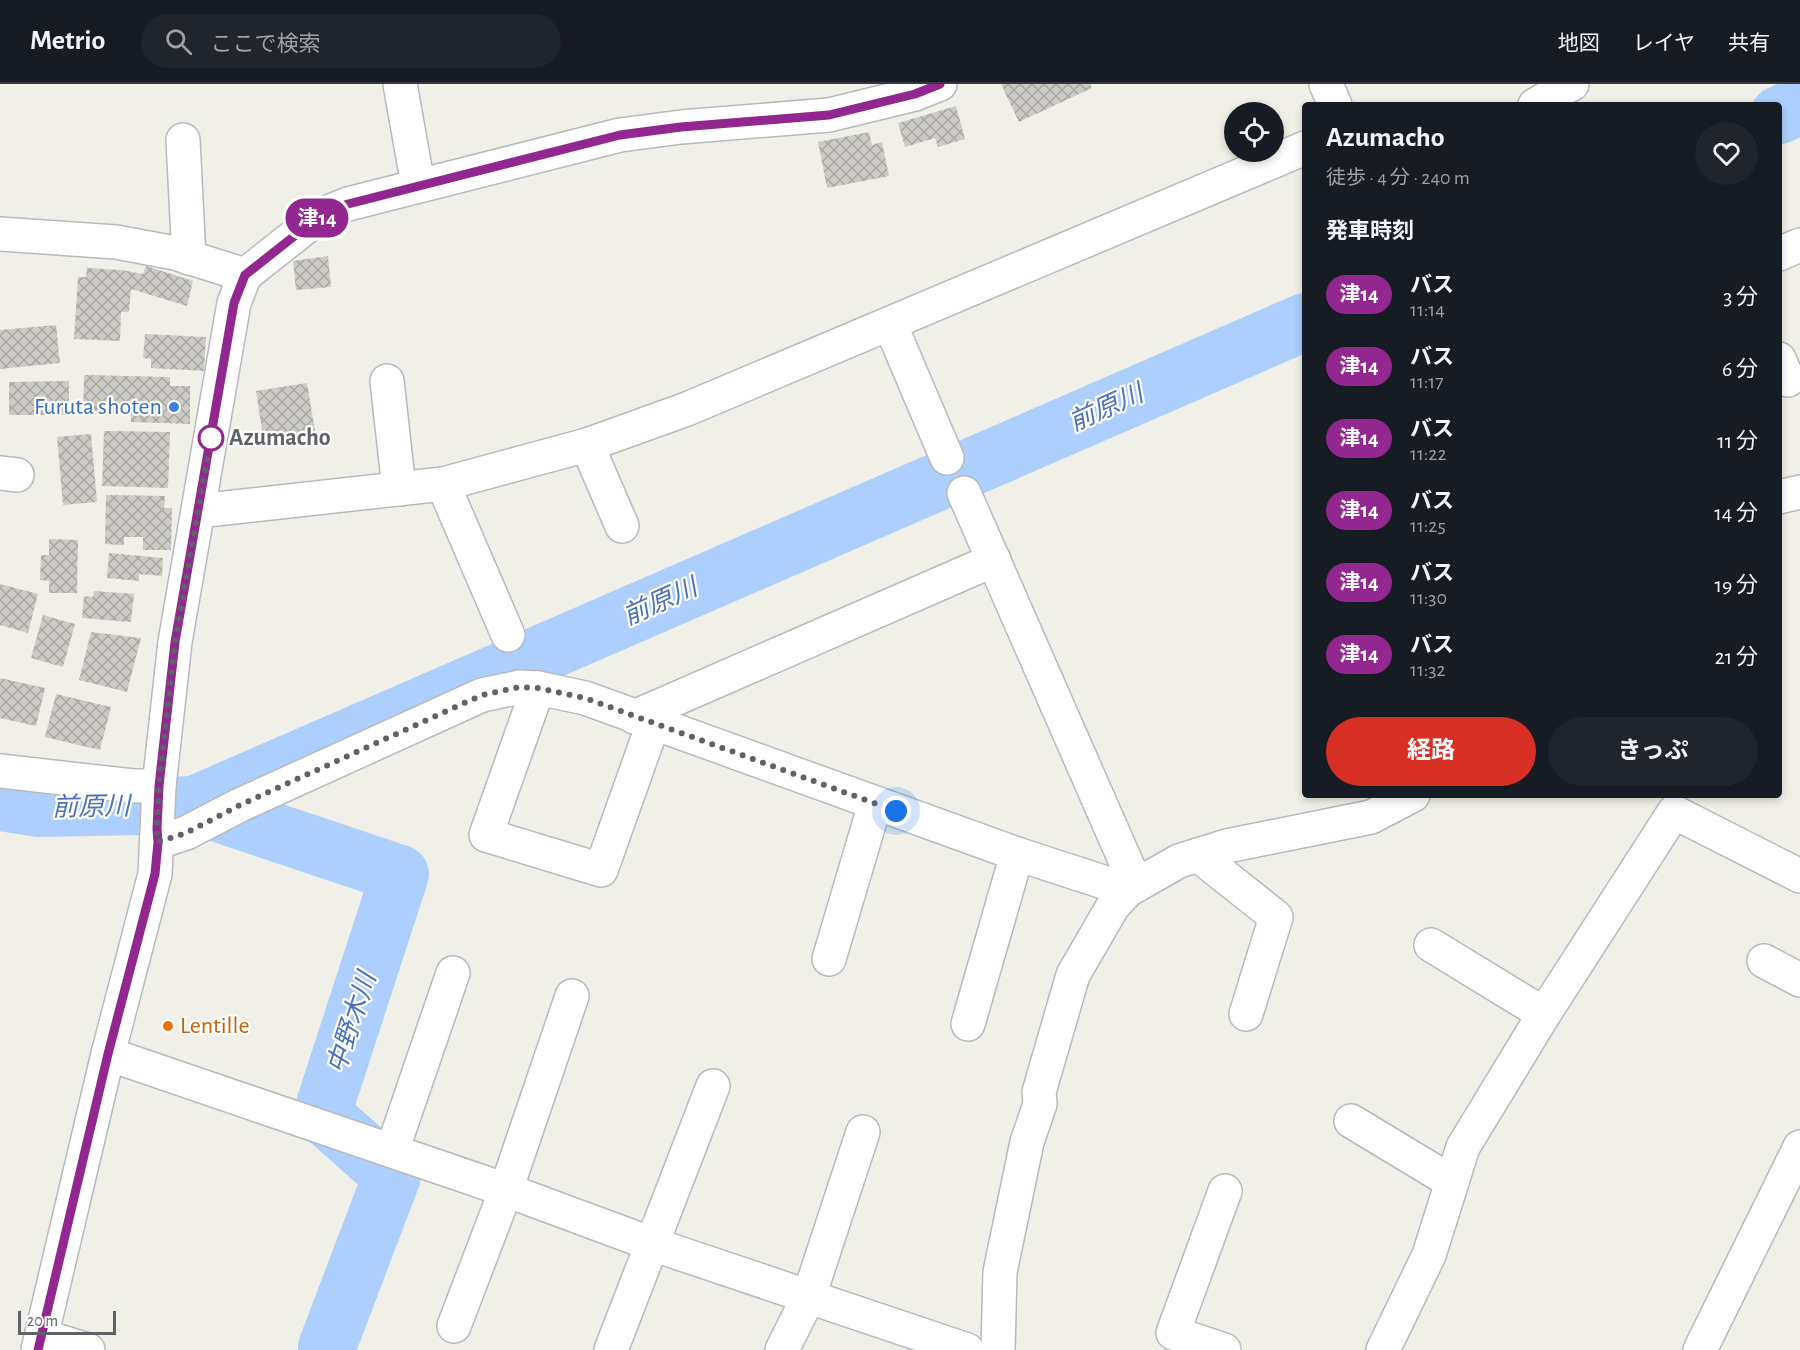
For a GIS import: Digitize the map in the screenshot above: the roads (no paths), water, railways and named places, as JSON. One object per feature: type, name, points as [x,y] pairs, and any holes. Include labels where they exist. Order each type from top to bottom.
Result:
[{"type":"street","points":[[400,84],[418,185]]},
{"type":"street","points":[[88,1350],[40,1343],[108,1054],[155,874],[160,791],[175,642],[234,303],[245,275],[321,215],[348,204],[620,135],[681,127],[829,115],[915,94],[940,84]]},
{"type":"street","points":[[1326,84],[1334,102]]},
{"type":"street","points":[[1540,102],[1572,84]]},
{"type":"street","points":[[183,140],[189,258]]},
{"type":"street","points":[[198,511],[443,484],[587,445],[687,410],[1302,149]]},
{"type":"street","points":[[0,234],[116,242],[189,258],[245,275]]},
{"type":"street","points":[[1782,253],[1800,245]]},
{"type":"street","points":[[890,324],[947,458]]},
{"type":"street","points":[[387,381],[399,489]]},
{"type":"street","points":[[587,445],[622,526]]},
{"type":"street","points":[[443,484],[508,634]]},
{"type":"street","points":[[1782,495],[1800,492]]},
{"type":"street","points":[[964,493],[1132,887]]},
{"type":"street","points":[[538,688],[486,835],[601,870],[644,720],[994,560]]},
{"type":"street","points":[[157,836],[186,833],[240,805],[482,695],[520,687],[538,688],[585,698],[1017,854],[1132,887]]},
{"type":"street","points":[[0,771],[160,791]]},
{"type":"street","points":[[998,1350],[1000,1272],[1027,1142],[1040,1104],[1039,1092],[1073,975],[1113,906],[1132,887],[1179,861],[1227,846],[1371,817],[1407,798]]},
{"type":"street","points":[[829,959],[875,804]]},
{"type":"street","points":[[1383,1350],[1429,1255],[1463,1147],[1544,1014],[1674,812],[1800,876]]},
{"type":"street","points":[[968,1024],[1017,854]]},
{"type":"street","points":[[1198,855],[1276,917],[1246,1014]]},
{"type":"street","points":[[1431,945],[1544,1014]]},
{"type":"street","points":[[1764,961],[1800,981]]},
{"type":"street","points":[[392,1151],[453,973]]},
{"type":"street","points":[[454,1326],[506,1190],[572,996]]},
{"type":"street","points":[[108,1054],[506,1190],[652,1244],[967,1350]]},
{"type":"street","points":[[611,1350],[712,1086]]},
{"type":"street","points":[[1351,1121],[1452,1182]]},
{"type":"street","points":[[782,1350],[809,1296],[863,1132]]},
{"type":"street","points":[[1700,1350],[1800,1147]]},
{"type":"street","points":[[1224,1350],[1173,1333],[1225,1191]]},
{"type":"waterway","name":"前原川","points":[[1782,114],[1800,106]]},
{"type":"waterway","name":"前原川","points":[[0,802],[39,808],[194,805],[1302,323]]},
{"type":"waterway","name":"中野木川","points":[[194,805],[400,874],[322,1114],[392,1176],[327,1347],[328,1350]]},
{"type":"place","name":"Furuta shoten","points":[[174,407]]},
{"type":"place","name":"Azumacho","points":[[211,438]]},
{"type":"place","name":"Lentille","points":[[168,1026]]}]
